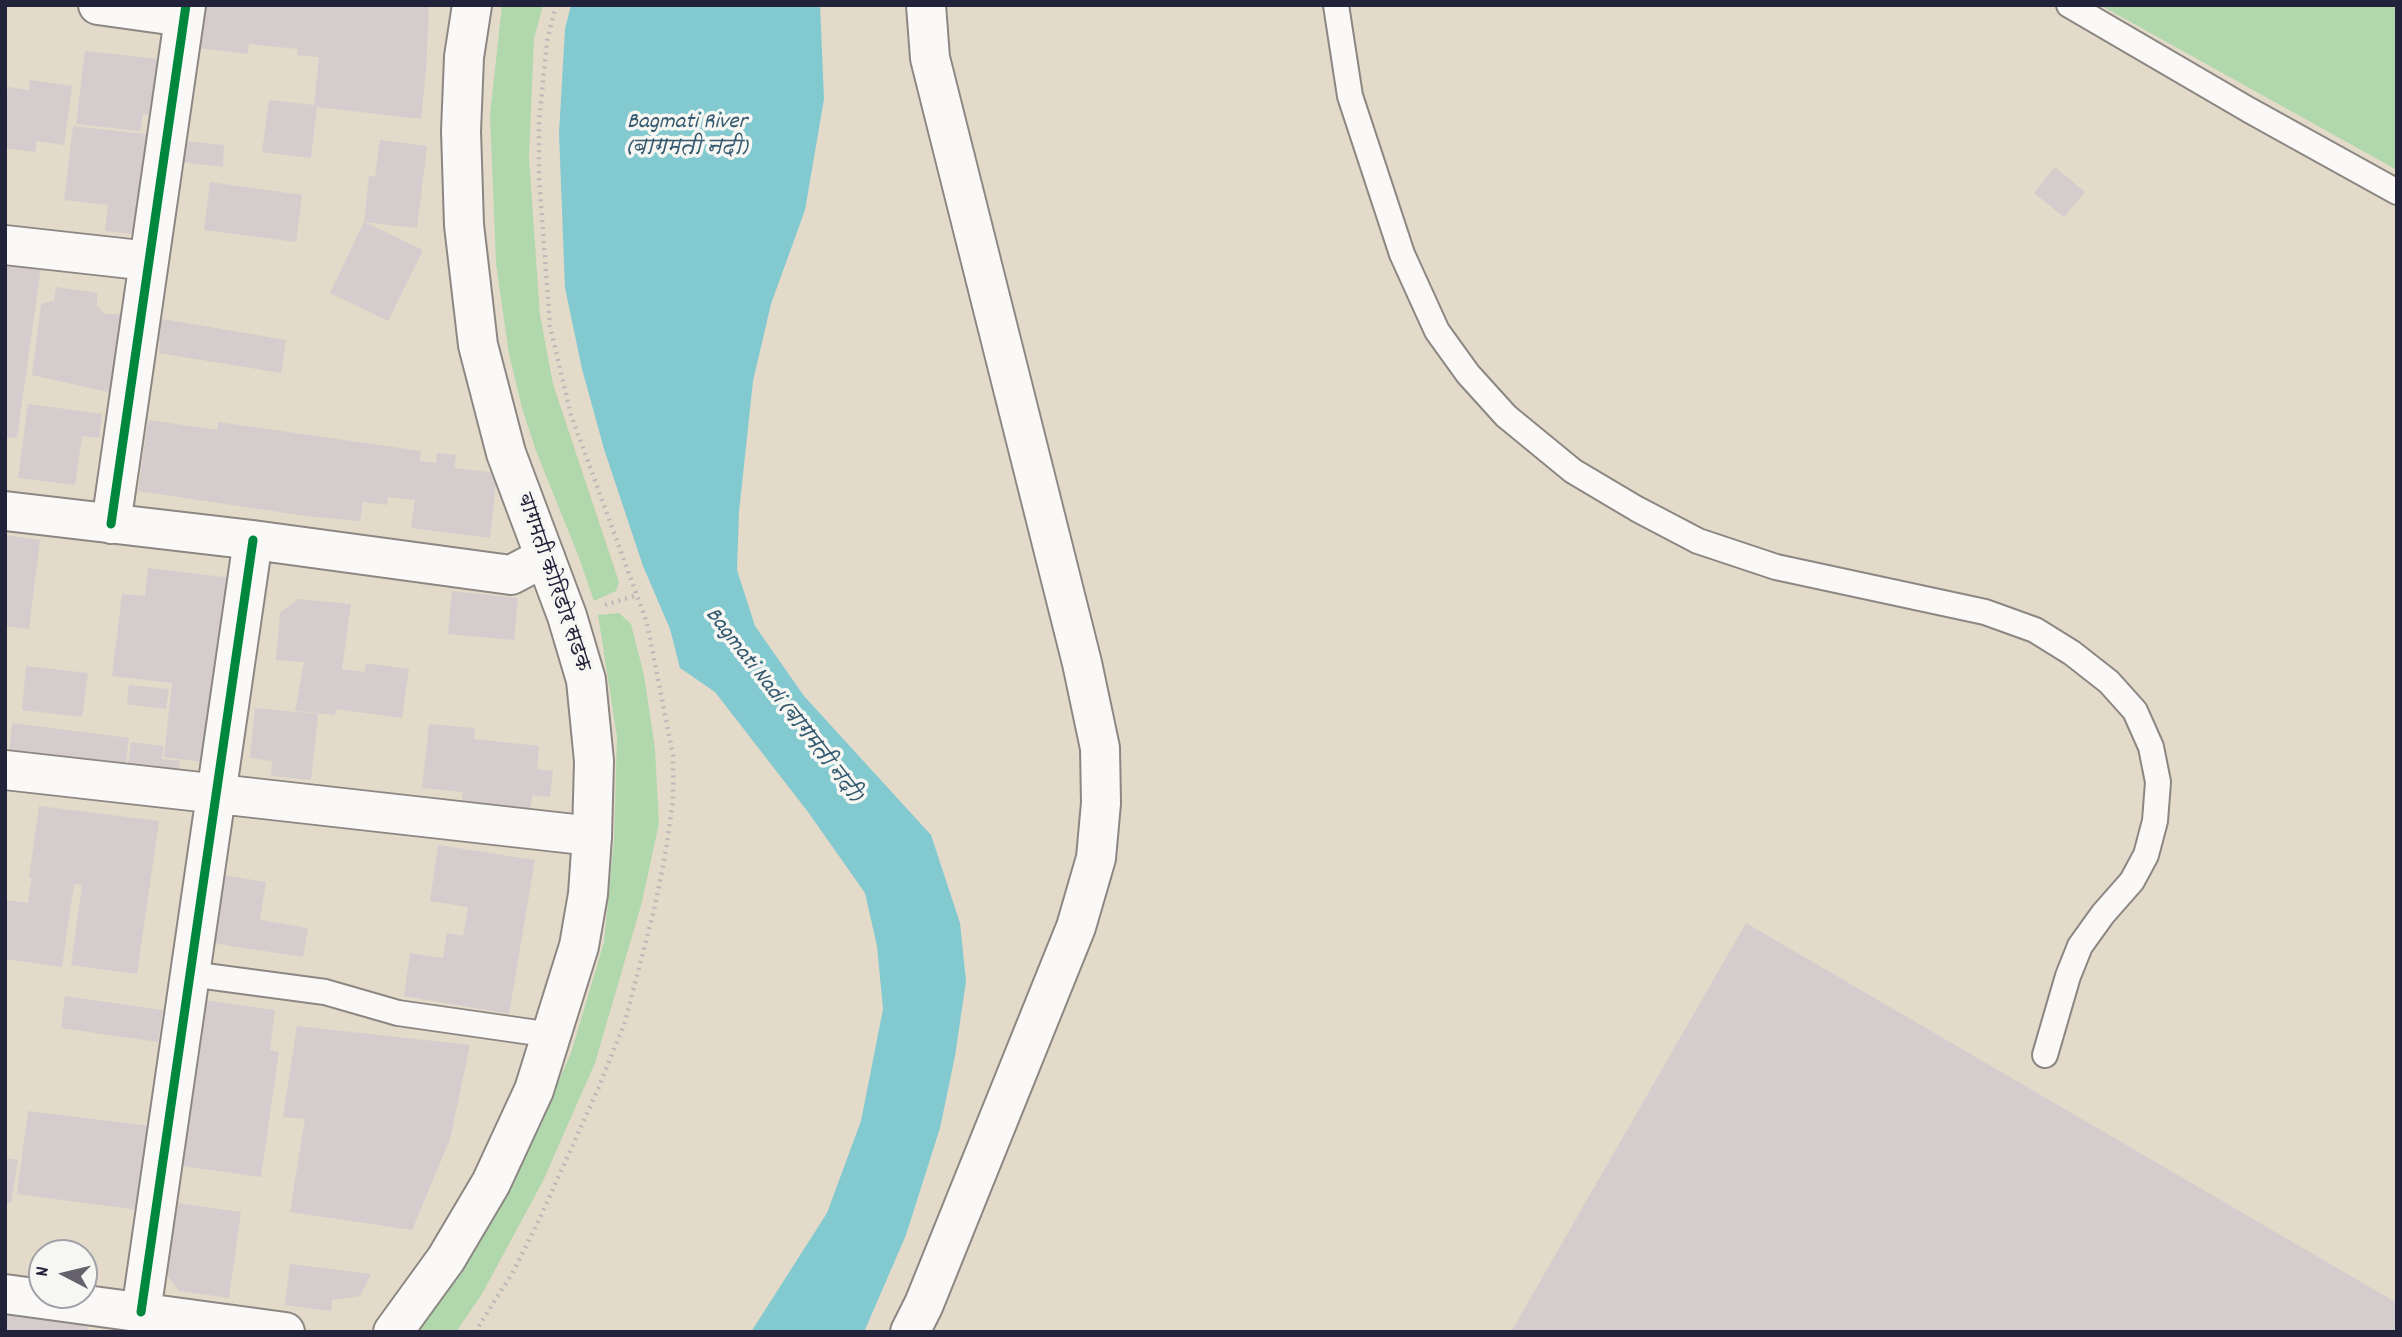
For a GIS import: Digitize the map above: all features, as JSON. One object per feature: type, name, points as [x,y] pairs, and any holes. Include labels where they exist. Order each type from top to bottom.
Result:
[{"type":"street","points":[[98,5],[185,11],[111,524]]},
{"type":"street","name":"बागमती कोरिडोर सडक","points":[[393,1332],[446,1259],[491,1183],[534,1090],[579,946],[588,894],[592,836],[594,761],[586,680],[567,616],[506,453],[478,345],[464,225],[461,131],[464,57],[472,5]]},
{"type":"street","points":[[910,1332],[924,1304],[1076,927],[1096,858],[1101,803],[1100,748],[1082,663],[930,58],[926,5]]},
{"type":"street","points":[[5,245],[149,261]]},
{"type":"street","points":[[5,511],[253,540],[511,575],[545,556]]},
{"type":"street","points":[[141,1312],[253,540]]},
{"type":"street","points":[[5,770],[592,836]]},
{"type":"street","points":[[5,1294],[285,1332]]},
{"type":"lane","points":[[1336,5],[1350,96],[1402,254],[1437,331],[1468,374],[1506,416],[1573,471],[1698,541],[1776,567],[1985,612],[2035,630],[2072,653],[2109,682],[2135,711],[2151,747],[2158,782],[2155,821],[2146,855],[2132,881],[2080,946],[2045,1055]]},
{"type":"lane","points":[[2069,5],[2397,192]]},
{"type":"lane","points":[[190,974],[325,992],[398,1013],[552,1035]]},
{"type":"green space","points":[[502,5],[543,5],[534,39],[529,158],[540,315],[553,384],[619,582],[616,591],[594,601],[536,451],[509,354],[496,264],[490,114]]},
{"type":"green space","points":[[2100,5],[2397,5],[2397,170]]},
{"type":"green space","points":[[619,613],[631,624],[644,675],[655,749],[659,823],[642,902],[595,1063],[543,1181],[482,1294],[456,1332],[419,1332],[518,1172],[571,1053],[604,942],[614,841],[617,737],[598,615]]},
{"type":"water","name":"Bagmati River (बागमती नदी)","points":[[571,5],[820,5],[824,99],[805,210],[771,304],[753,381],[739,512],[737,570],[755,626],[804,696],[931,835],[960,923],[966,981],[955,1056],[940,1128],[906,1235],[864,1332],[751,1332],[827,1213],[861,1121],[883,1009],[877,946],[865,893],[808,812],[715,692],[680,668],[670,629],[643,566],[604,449],[582,369],[565,288],[559,133],[565,29]]},
{"type":"building","points":[[196,5],[429,5],[421,119],[317,107],[311,158],[262,152],[269,100],[314,105],[319,57],[297,55],[298,49],[249,44],[248,54],[191,47]]},
{"type":"building","points":[[85,51],[168,60],[162,116],[143,114],[140,131],[76,124]]},
{"type":"building","points":[[30,80],[72,86],[64,145],[37,141],[35,152],[5,148],[8,87],[29,90]]},
{"type":"building","points":[[73,126],[161,136],[149,236],[105,231],[108,205],[64,200]]},
{"type":"building","points":[[175,140],[224,145],[223,167],[172,161]]},
{"type":"building","points":[[380,140],[427,146],[417,228],[364,222],[369,176],[375,177]]},
{"type":"building","points":[[2055,167],[2085,192],[2064,217],[2034,193]]},
{"type":"building","points":[[210,182],[302,195],[296,242],[204,230]]},
{"type":"building","points":[[364,222],[423,250],[388,321],[330,293]]},
{"type":"building","points":[[5,254],[42,260],[17,438],[5,437]]},
{"type":"building","points":[[56,287],[97,293],[97,306],[105,314],[127,314],[117,394],[32,375],[41,304],[54,301]]},
{"type":"building","points":[[151,317],[286,340],[281,373],[159,353],[160,341],[147,339]]},
{"type":"building","points":[[28,404],[102,414],[99,438],[82,436],[75,485],[18,478]]},
{"type":"building","points":[[148,420],[217,430],[218,422],[421,451],[420,461],[436,463],[437,453],[456,455],[454,468],[497,473],[490,538],[411,528],[415,500],[388,497],[387,505],[363,502],[360,521],[306,516],[138,491]]},
{"type":"building","points":[[5,535],[40,540],[29,629],[5,626]]},
{"type":"building","points":[[148,568],[232,578],[209,763],[164,757],[172,683],[112,676],[122,594],[145,596]]},
{"type":"building","points":[[452,591],[518,598],[514,640],[448,634]]},
{"type":"building","points":[[298,599],[351,604],[342,669],[364,672],[366,663],[409,669],[402,718],[336,709],[335,715],[295,711],[304,662],[276,660],[280,613]]},
{"type":"building","points":[[26,666],[88,673],[82,717],[22,710]]},
{"type":"building","points":[[129,685],[169,689],[166,709],[127,704]]},
{"type":"building","points":[[255,708],[318,714],[311,780],[271,776],[272,761],[250,758]]},
{"type":"building","points":[[12,723],[129,738],[124,778],[8,764]]},
{"type":"building","points":[[429,724],[475,728],[474,739],[539,746],[537,769],[553,771],[550,797],[532,795],[530,813],[462,806],[463,792],[422,788]]},
{"type":"building","points":[[131,742],[163,746],[162,759],[180,761],[178,779],[127,773]]},
{"type":"building","points":[[39,806],[159,821],[137,974],[71,965],[82,885],[74,884],[62,967],[5,959],[5,900],[28,903]]},
{"type":"building","points":[[438,845],[535,860],[509,1014],[404,996],[410,953],[443,958],[447,933],[463,936],[468,907],[430,901]]},
{"type":"building","points":[[222,875],[266,882],[260,920],[308,928],[303,957],[212,943]]},
{"type":"building","points":[[1746,923],[2397,1303],[2397,1332],[1511,1332]]},
{"type":"building","points":[[65,996],[163,1010],[158,1042],[61,1028]]},
{"type":"building","points":[[196,999],[275,1010],[270,1050],[279,1052],[261,1177],[183,1166],[203,1033],[192,1032]]},
{"type":"building","points":[[297,1026],[470,1045],[450,1139],[412,1230],[290,1212],[305,1119],[283,1117]]},
{"type":"building","points":[[28,1111],[150,1126],[139,1210],[17,1194]]},
{"type":"building","points":[[5,1158],[18,1160],[11,1203],[5,1203]]},
{"type":"building","points":[[178,1203],[241,1212],[229,1298],[179,1291],[167,1275]]},
{"type":"building","points":[[290,1264],[371,1274],[360,1296],[332,1300],[331,1311],[285,1305]]},
{"type":"building","points":[[5,1305],[89,1315],[87,1332],[5,1332]]},
{"type":"cycle path","points":[[111,524],[186,5]]},
{"type":"cycle path","points":[[141,1312],[253,540]]},
{"type":"water label","name":"Bagmati Nadi (बागमती नदी)","points":[[782,706]]}]
